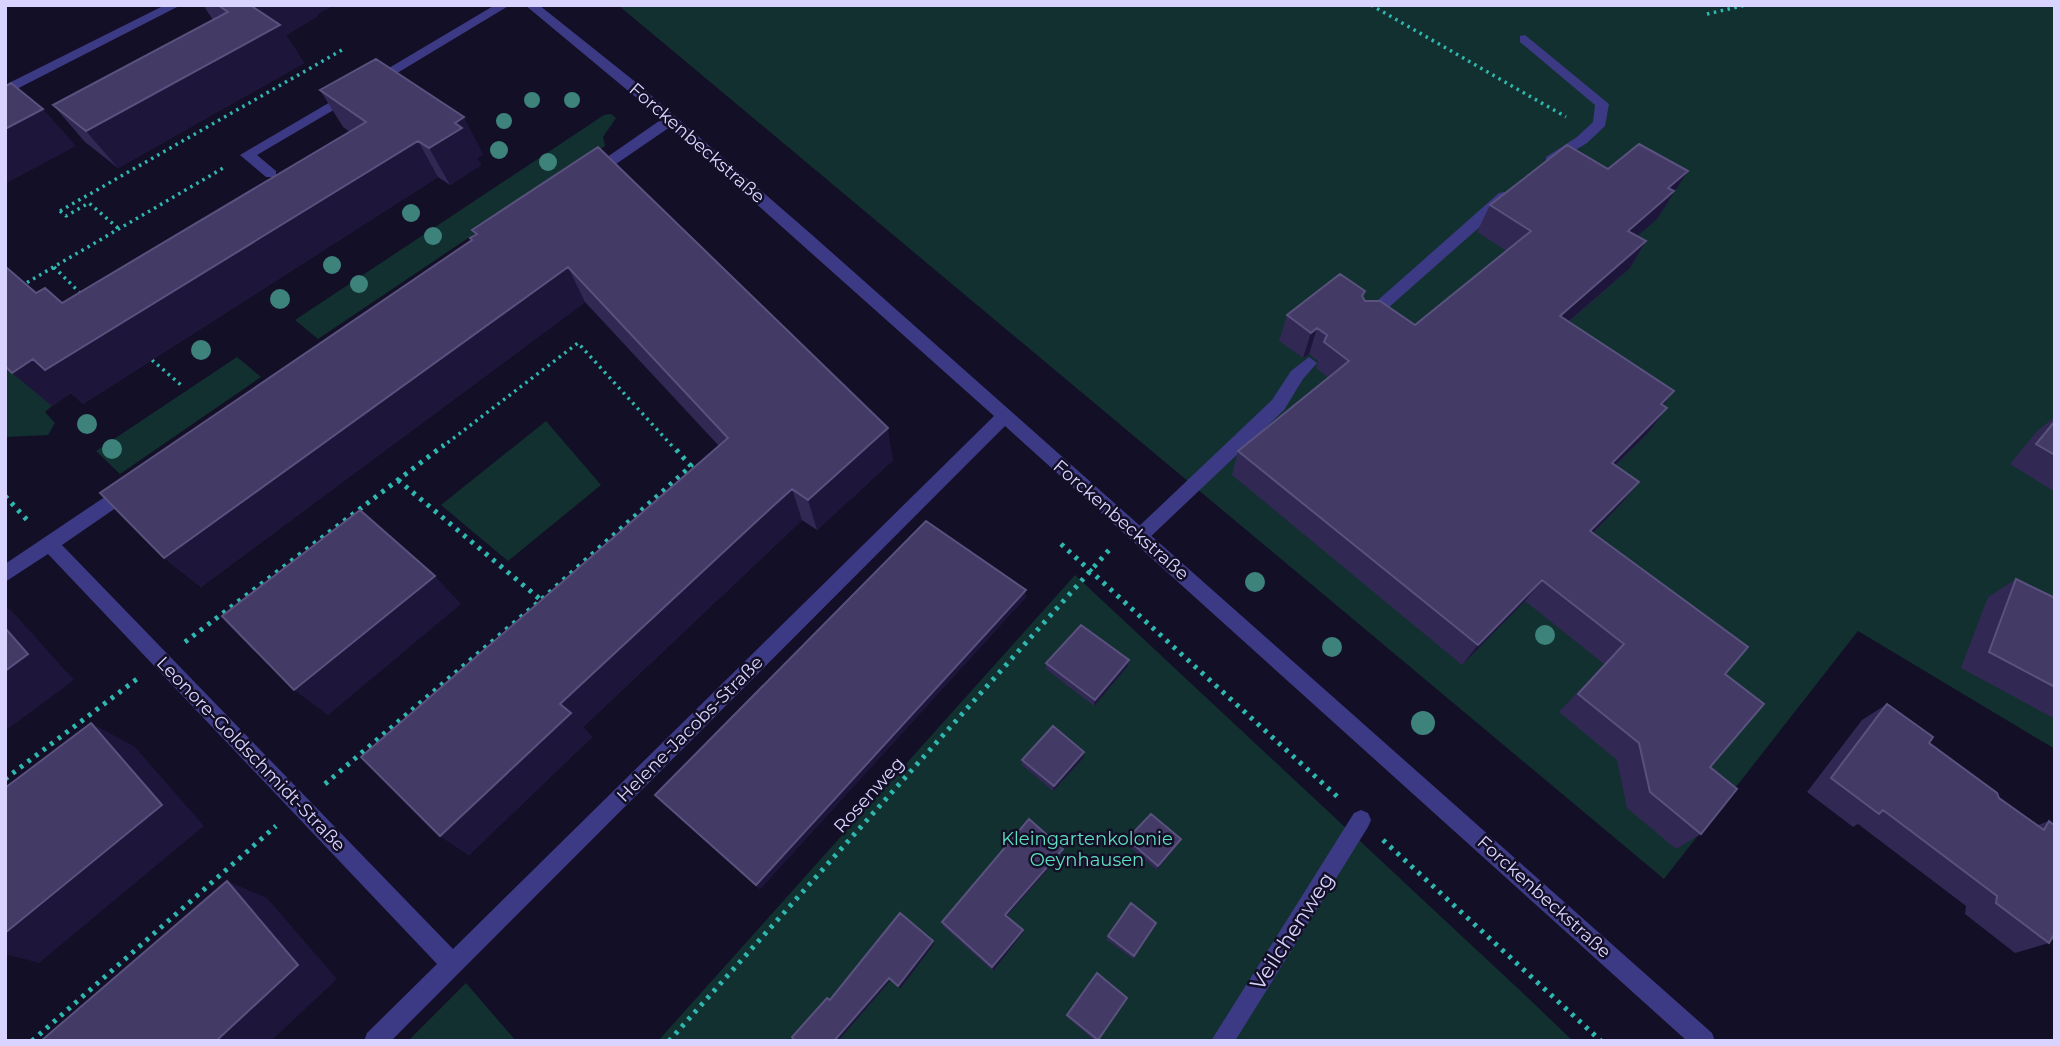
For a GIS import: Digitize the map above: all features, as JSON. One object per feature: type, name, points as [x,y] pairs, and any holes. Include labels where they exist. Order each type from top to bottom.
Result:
[{"type":"street","points":[[5,91],[175,5]]},
{"type":"street","points":[[271,174],[247,155],[504,5]]},
{"type":"street","name":"Forckenbeckstraße","points":[[531,5],[670,120],[1704,1041]]},
{"type":"street","points":[[1525,39],[1602,104],[1600,123],[1582,140],[1543,165]]},
{"type":"street","points":[[573,187],[670,120]]},
{"type":"street","points":[[1363,322],[1514,188]]},
{"type":"street","points":[[1140,536],[1278,405],[1297,374],[1309,363]]},
{"type":"street","name":"Helene-Jacobs-Straße","points":[[375,1041],[1004,416]]},
{"type":"street","points":[[5,574],[141,482]]},
{"type":"street","name":"Leonore-Goldschmidt-Straße","points":[[50,544],[452,964]]},
{"type":"street","name":"Veilchenweg","points":[[1222,1041],[1361,820]]},
{"type":"path","points":[[1371,5],[1591,131]]},
{"type":"path","points":[[1707,14],[1746,5]]},
{"type":"path","points":[[120,229],[89,203],[66,216],[60,211],[342,50]]},
{"type":"path","points":[[17,288],[247,155]]},
{"type":"path","points":[[54,267],[89,302]]},
{"type":"path","points":[[5,779],[578,343],[691,466],[541,600],[300,805],[32,1041]]},
{"type":"path","points":[[152,360],[181,385]]},
{"type":"path","points":[[398,480],[541,600]]},
{"type":"path","name":"Rosenweg","points":[[669,1041],[1090,569],[1060,544]]},
{"type":"green space","points":[[618,5],[2055,5],[2055,749],[1858,631],[1664,879]]},
{"type":"green space","points":[[611,114],[616,118],[603,137],[605,146],[318,339],[295,320],[604,115]]},
{"type":"green space","points":[[237,357],[261,377],[120,474],[96,451]]},
{"type":"green space","points":[[12,368],[52,406],[45,412],[55,423],[48,435],[5,437],[5,372]]},
{"type":"green space","points":[[546,421],[601,485],[508,561],[441,505]]},
{"type":"green space","name":"Kleingartenkolonie Oeynhausen","points":[[1075,575],[1527,997],[1573,1041],[658,1041]]},
{"type":"green space","points":[[466,983],[516,1041],[408,1041]]},
{"type":"building","points":[[218,5],[250,5],[280,25],[86,131],[53,105],[228,12]]},
{"type":"building","points":[[376,59],[464,117],[455,123],[462,128],[429,148],[418,141],[45,370],[33,359],[12,373],[5,366],[6,267],[36,293],[45,288],[62,303],[366,122],[320,90]]},
{"type":"building","points":[[11,83],[43,109],[5,129],[5,87]]},
{"type":"building","points":[[1639,144],[1688,171],[1668,188],[1674,191],[1628,231],[1646,241],[1560,316],[1674,391],[1661,404],[1667,408],[1612,463],[1639,482],[1590,531],[1748,647],[1725,674],[1764,704],[1710,767],[1737,789],[1701,834],[1650,792],[1639,743],[1578,694],[1624,644],[1542,580],[1478,645],[1238,451],[1349,361],[1324,342],[1327,335],[1317,328],[1311,333],[1287,315],[1340,274],[1365,291],[1362,296],[1365,301],[1380,301],[1415,325],[1531,231],[1490,205],[1567,145],[1608,169]]},
{"type":"building","points":[[598,147],[888,428],[808,500],[792,489],[772,507],[560,704],[571,713],[440,836],[361,757],[728,438],[568,267],[164,558],[100,493],[472,240],[470,238],[477,234],[472,230]]},
{"type":"building","points":[[2055,421],[2055,455],[2036,444]]},
{"type":"building","points":[[360,510],[435,576],[294,690],[222,616]]},
{"type":"building","points":[[926,521],[1026,590],[756,885],[655,795]]},
{"type":"building","points":[[2016,579],[2055,598],[2055,687],[1989,652]]},
{"type":"building","points":[[1081,625],[1129,660],[1095,700],[1046,663]]},
{"type":"building","points":[[5,628],[28,654],[5,671]]},
{"type":"building","points":[[1887,704],[1933,737],[1929,743],[1997,793],[1999,798],[2044,830],[2049,821],[2055,826],[2055,933],[2049,943],[1996,903],[1997,896],[1883,810],[1879,814],[1831,778]]},
{"type":"building","points":[[91,723],[162,805],[5,933],[5,788]]},
{"type":"building","points":[[1053,726],[1084,752],[1054,786],[1022,760]]},
{"type":"building","points":[[1151,814],[1181,839],[1158,866],[1127,839]]},
{"type":"building","points":[[1029,819],[1063,849],[1005,915],[1023,930],[992,967],[942,922]]},
{"type":"building","points":[[227,881],[298,965],[216,1041],[41,1041]]},
{"type":"building","points":[[1131,903],[1156,923],[1134,956],[1108,936]]},
{"type":"building","points":[[900,913],[933,941],[898,986],[889,978],[834,1041],[795,1041],[792,1037],[827,998],[830,1000]]},
{"type":"building","points":[[1097,973],[1127,998],[1098,1040],[1067,1015]]}]
